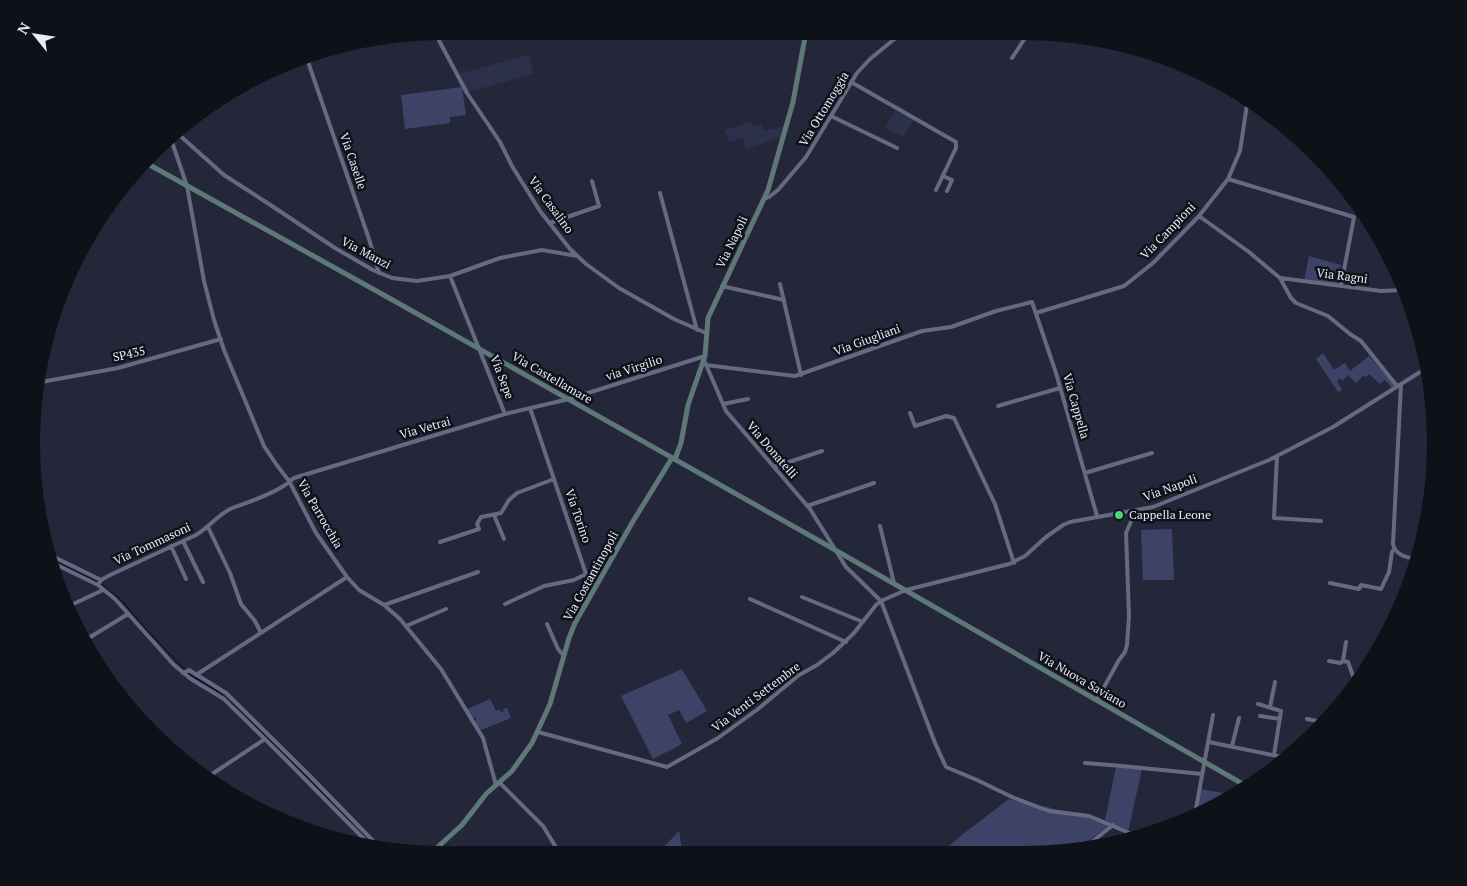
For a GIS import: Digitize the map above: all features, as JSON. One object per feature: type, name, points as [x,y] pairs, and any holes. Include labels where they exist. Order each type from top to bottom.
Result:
[{"type":"main road","name":"Via Napoli","points":[[674,458],[681,443],[688,405],[705,360],[709,314],[768,190],[793,102],[805,40]]},
{"type":"main road","name":"Via Castellamare","points":[[151,166],[479,348],[906,590]]},
{"type":"main road","name":"Via Costantinopoli","points":[[439,846],[462,825],[481,799],[512,771],[528,750],[550,704],[575,623],[674,458]]},
{"type":"main road","name":"Via Nuova Saviano","points":[[906,590],[1241,782]]},
{"type":"street","name":"Via Casalino","points":[[439,40],[467,93],[500,142],[512,166],[540,211],[577,256],[619,288],[674,319],[706,334]]},
{"type":"street","name":"Via Ottomoggia","points":[[764,199],[778,190],[806,157],[851,82],[865,65],[894,40]]},
{"type":"street","points":[[1012,58],[1024,40]]},
{"type":"street","name":"Via Caselle","points":[[308,63],[379,273]]},
{"type":"street","points":[[851,82],[956,142],[956,148],[936,190]]},
{"type":"street","name":"Via Campioni","points":[[1036,313],[1124,286],[1153,264],[1199,216],[1228,179],[1240,151],[1247,107]]},
{"type":"street","points":[[831,116],[897,148]]},
{"type":"street","name":"Via Manzi","points":[[181,137],[224,175],[335,248],[379,273],[392,278],[417,281],[450,276],[500,258],[542,250],[577,256]]},
{"type":"street","name":"Via Parrocchia","points":[[173,144],[187,186],[209,303],[221,340],[264,446],[290,481],[313,528],[347,577],[358,590],[384,605],[400,619],[441,669],[486,746],[497,784]]},
{"type":"street","points":[[943,176],[952,180],[947,191]]},
{"type":"street","points":[[1228,179],[1354,217],[1341,286]]},
{"type":"street","points":[[550,224],[599,206],[592,181]]},
{"type":"street","points":[[660,193],[697,330]]},
{"type":"street","points":[[1199,216],[1249,252],[1280,278],[1291,298],[1296,303],[1328,316],[1361,341],[1399,385],[1394,549],[1388,572],[1381,589],[1360,585],[1359,588],[1330,583]]},
{"type":"street","name":"Via Sepe","points":[[450,276],[505,414]]},
{"type":"street","name":"Via Ragni","points":[[1280,278],[1341,286],[1396,290]]},
{"type":"street","points":[[780,284],[801,375]]},
{"type":"street","points":[[722,286],[784,300]]},
{"type":"street","name":"Via Cappella","points":[[1032,302],[1060,388],[1097,516]]},
{"type":"street","name":"Via Giugliani","points":[[705,360],[796,376],[922,331],[951,327],[996,311],[1032,302]]},
{"type":"street","name":"SP435","points":[[45,381],[126,366],[221,340]]},
{"type":"street","name":"via Virgilio","points":[[569,400],[705,360]]},
{"type":"street","name":"Via Donatelli","points":[[705,360],[726,410],[808,506],[846,567],[881,601]]},
{"type":"street","name":"Via Napoli","points":[[906,590],[1014,562],[1025,556],[1039,542],[1070,522],[1153,507],[1277,456],[1333,427],[1420,372]]},
{"type":"street","points":[[998,406],[1060,388]]},
{"type":"street","points":[[723,404],[748,399]]},
{"type":"street","name":"Via Vetrai","points":[[290,481],[330,466],[505,414],[569,400]]},
{"type":"street","name":"Via Torino","points":[[530,408],[586,574],[590,582],[596,586]]},
{"type":"street","points":[[910,413],[915,426],[946,416],[954,418],[995,504],[1014,562]]},
{"type":"street","points":[[774,468],[822,451]]},
{"type":"street","points":[[1085,473],[1152,453]]},
{"type":"street","points":[[1277,456],[1274,518],[1321,521]]},
{"type":"street","name":"Via Torino","points":[[440,542],[479,529],[477,524],[481,517],[501,513],[509,500],[517,494],[554,479]]},
{"type":"street","name":"Via Tommasoni","points":[[99,583],[196,535],[230,509],[277,490],[290,481]]},
{"type":"street","points":[[808,506],[874,484]]},
{"type":"street","points":[[1097,700],[1128,645],[1129,616],[1126,533],[1136,510]]},
{"type":"street","points":[[494,515],[504,538]]},
{"type":"street","points":[[880,526],[894,583]]},
{"type":"street","points":[[208,527],[230,574],[240,604],[255,621],[261,633]]},
{"type":"street","points":[[183,541],[203,582]]},
{"type":"street","points":[[171,546],[186,579]]},
{"type":"street","points":[[1394,549],[1404,556],[1410,557]]},
{"type":"street","points":[[57,559],[99,583],[185,672],[224,699],[362,837]]},
{"type":"street","points":[[59,565],[99,583]]},
{"type":"street","points":[[384,605],[478,572]]},
{"type":"street","points":[[505,604],[544,586],[574,580],[586,574]]},
{"type":"street","points":[[196,675],[347,577]]},
{"type":"street","points":[[74,604],[104,590]]},
{"type":"street","name":"Via Venti Settembre","points":[[538,732],[666,767],[739,724],[799,675],[817,665],[846,642],[881,601],[906,590]]},
{"type":"street","points":[[802,597],[863,622]]},
{"type":"street","points":[[750,599],[846,642]]},
{"type":"street","points":[[881,601],[946,767],[1008,796],[1049,810],[1089,816],[1127,832]]},
{"type":"street","points":[[406,626],[446,609]]},
{"type":"street","points":[[90,637],[128,614]]},
{"type":"street","points":[[548,624],[558,649],[564,656]]},
{"type":"street","points":[[1343,661],[1346,642]]},
{"type":"street","points":[[1329,661],[1348,662],[1353,676]]},
{"type":"street","points":[[185,672],[189,670],[226,693],[372,839]]},
{"type":"street","points":[[1270,708],[1275,682]]},
{"type":"street","points":[[1258,704],[1281,710],[1274,755]]},
{"type":"street","points":[[1196,807],[1213,715]]},
{"type":"street","points":[[1260,716],[1280,719]]},
{"type":"street","points":[[1232,746],[1239,718]]},
{"type":"street","points":[[1307,719],[1316,721]]},
{"type":"street","points":[[213,774],[265,739]]},
{"type":"street","points":[[1208,742],[1278,756]]},
{"type":"street","points":[[1085,763],[1202,774]]},
{"type":"street","points":[[497,784],[543,826],[555,846]]},
{"type":"street","points":[[1095,839],[1113,826]]},
{"type":"shaded area","points":[[529,55],[534,74],[468,92],[458,74]]},
{"type":"shaded area","points":[[462,87],[466,115],[450,117],[450,123],[405,129],[401,95]]},
{"type":"shaded area","points":[[895,110],[914,120],[904,137],[885,128]]},
{"type":"shaded area","points":[[751,121],[753,127],[762,124],[764,131],[784,126],[781,138],[746,149],[743,138],[729,142],[725,130]]},
{"type":"shaded area","points":[[1309,256],[1341,265],[1337,284],[1304,281]]},
{"type":"shaded area","points":[[1323,353],[1334,370],[1345,363],[1350,371],[1369,356],[1396,386],[1392,388],[1385,380],[1380,384],[1369,374],[1365,377],[1363,376],[1356,383],[1348,375],[1342,381],[1340,378],[1337,381],[1342,390],[1338,392],[1316,359]]},
{"type":"shaded area","points":[[1172,529],[1174,580],[1143,580],[1141,530]]},
{"type":"shaded area","points":[[682,669],[707,711],[686,723],[679,710],[668,715],[682,744],[653,759],[621,696]]},
{"type":"shaded area","points":[[490,699],[496,711],[499,709],[501,713],[504,711],[503,709],[507,708],[511,718],[481,730],[475,721],[476,718],[473,718],[467,709]]},
{"type":"shaded area","points":[[1116,767],[1142,769],[1128,832],[1109,823],[1107,827],[1089,841],[1077,843],[1024,846],[949,846],[1009,799],[1043,810],[1045,806],[1105,820]]},
{"type":"shaded area","points":[[1201,789],[1223,793],[1202,804],[1198,806]]},
{"type":"shaded area","points":[[679,831],[682,846],[665,846]]},
{"type":"waterway","points":[[58,563],[97,582]]},
{"type":"waterway","points":[[101,584],[122,601],[185,670]]},
{"type":"waterway","points":[[187,673],[216,690],[241,711],[367,839]]},
{"type":"place","name":"Cappella Leone","points":[[1119,515]]}]
